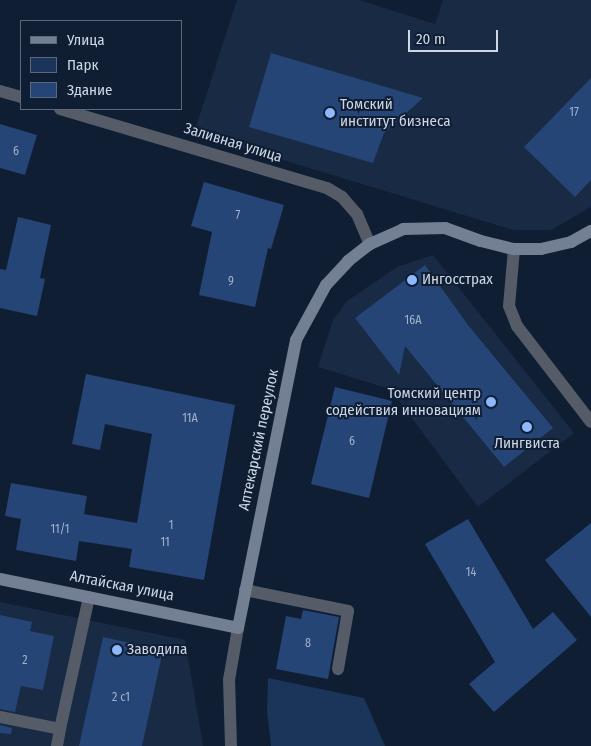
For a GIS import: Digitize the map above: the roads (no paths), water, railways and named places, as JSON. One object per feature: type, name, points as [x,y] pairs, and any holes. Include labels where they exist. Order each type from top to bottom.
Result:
[{"type":"main road","name":"Аптекарский переулок","points":[[238,628],[296,340],[326,285],[348,261],[370,244],[404,229],[445,228],[482,242],[514,249]]},
{"type":"main road","points":[[514,249],[548,247],[571,242],[591,232]]},
{"type":"main road","name":"Алтайская улица","points":[[0,579],[238,628]]},
{"type":"street","points":[[0,91],[20,97]]},
{"type":"street","name":"Заливная улица","points":[[63,110],[327,188],[342,197],[357,214],[370,244]]},
{"type":"street","points":[[514,249],[509,306],[517,326],[591,422]]},
{"type":"street","points":[[245,590],[348,611],[338,669]]},
{"type":"street","points":[[57,746],[90,597]]},
{"type":"street","name":"Аптекарский переулок","points":[[231,746],[229,680],[238,628]]},
{"type":"street","points":[[0,717],[60,729]]},
{"type":"place","name":"Томский институт бизнеса","points":[[330,113]]},
{"type":"place","name":"Ингосстрах","points":[[412,280]]},
{"type":"place","name":"Томский центр содействия инновациям","points":[[491,402]]},
{"type":"place","name":"Лингвиста","points":[[527,427]]},
{"type":"place","name":"Заводила","points":[[117,650]]}]
